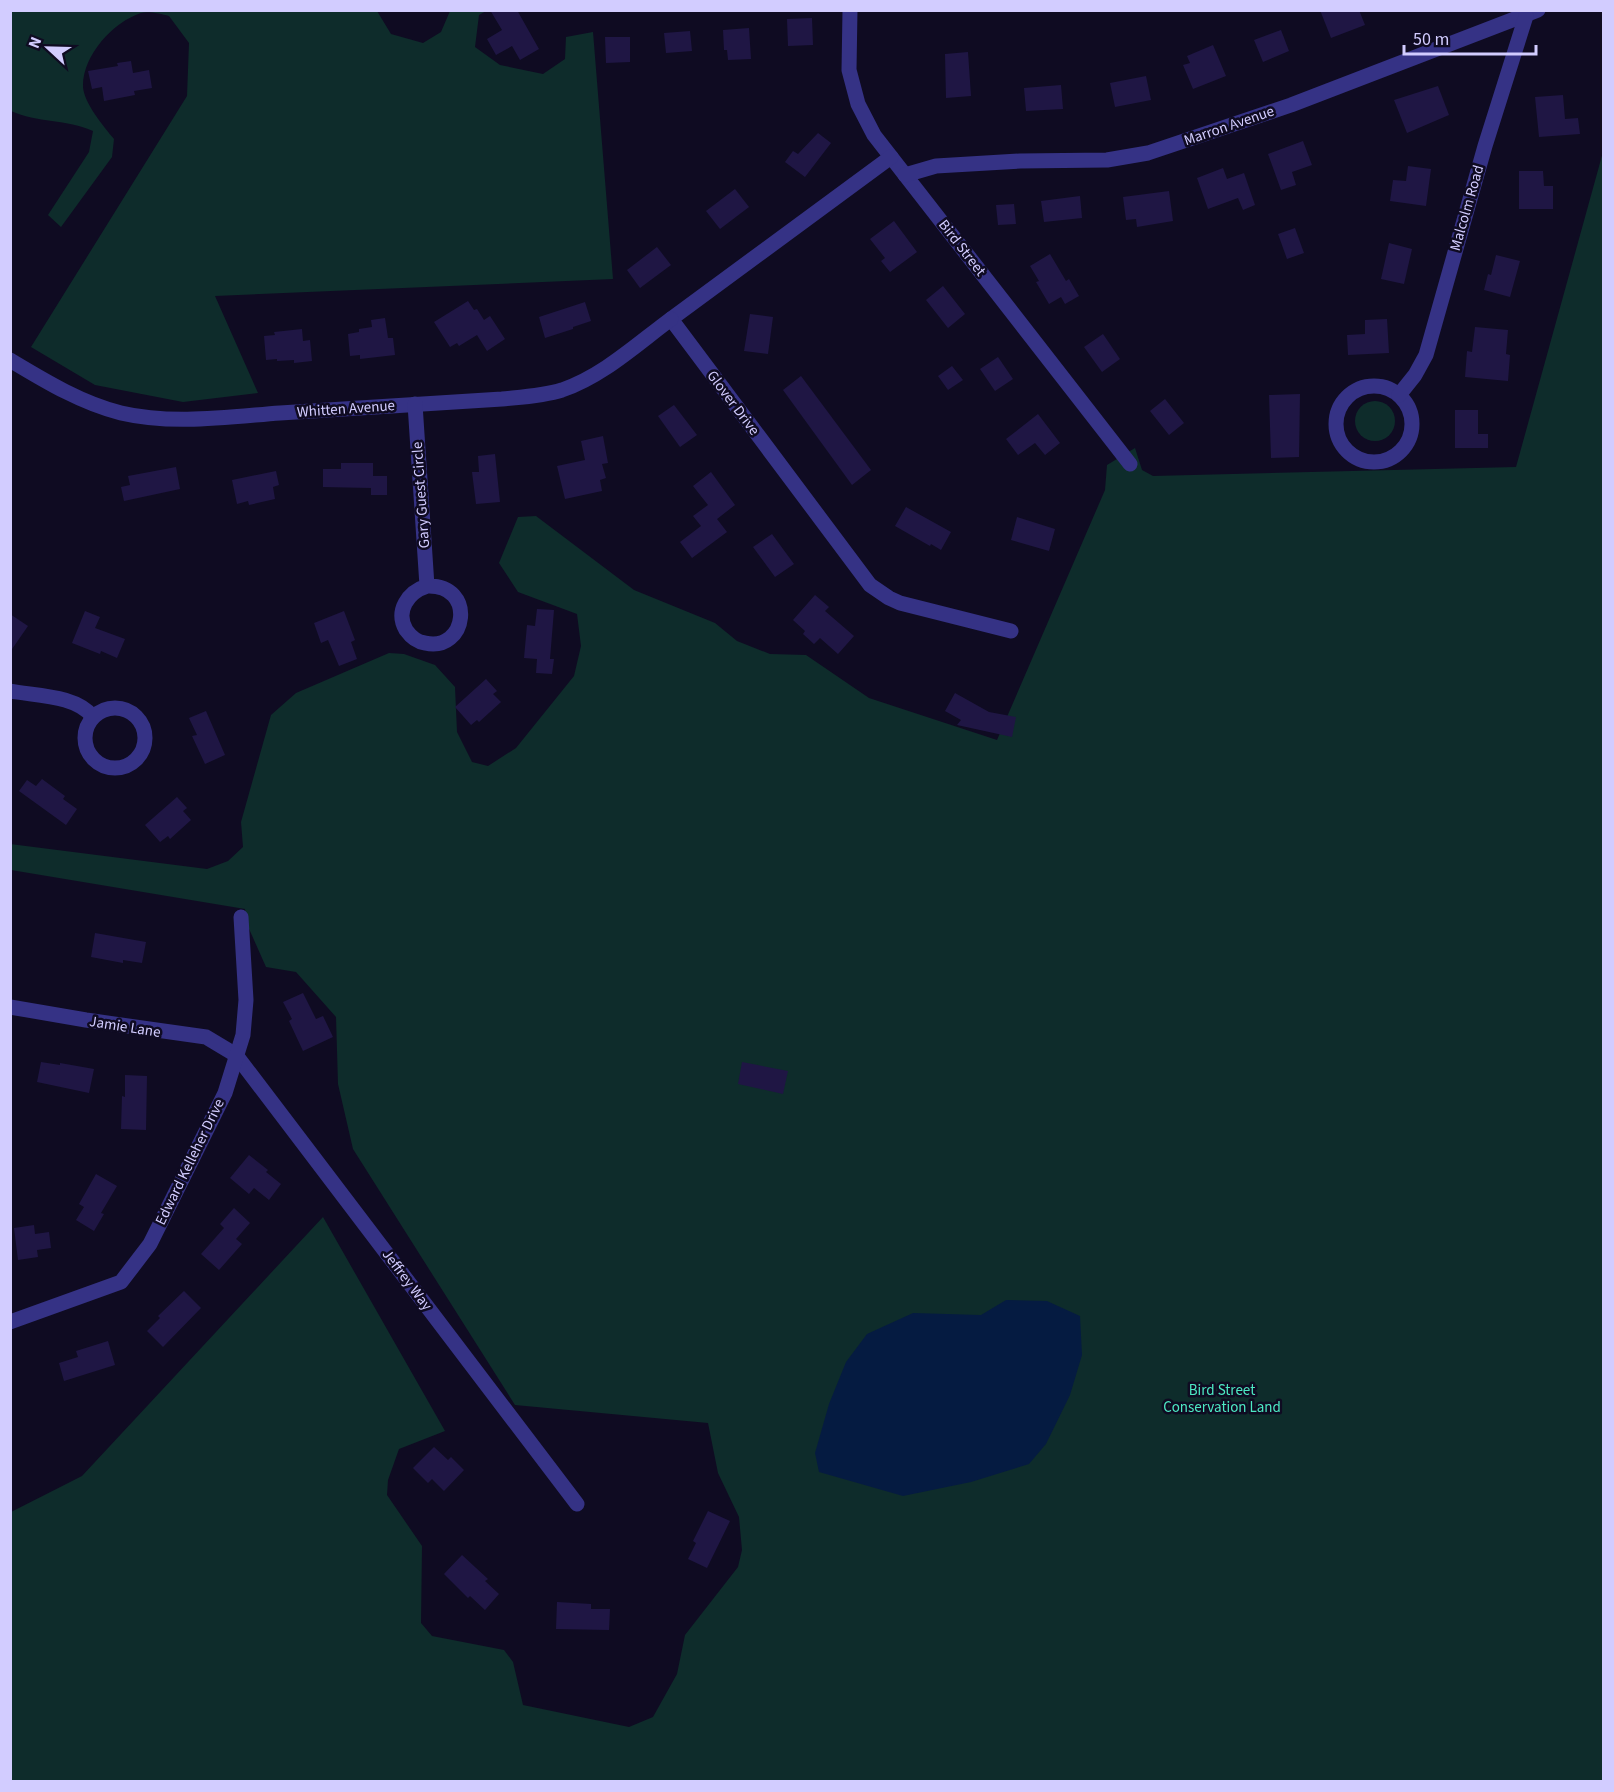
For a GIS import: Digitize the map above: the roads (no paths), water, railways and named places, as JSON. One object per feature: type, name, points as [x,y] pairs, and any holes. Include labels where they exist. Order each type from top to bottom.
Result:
[{"type":"street","name":"Bird Street","points":[[850,10],[849,70],[858,104],[874,135],[1130,464]]},
{"type":"street","name":"Marron Avenue","points":[[905,175],[936,166],[1020,161],[1107,160],[1148,153],[1291,105],[1532,13]]},
{"type":"street","name":"Malcolm Road","points":[[1399,395],[1415,375],[1426,355],[1482,157],[1532,13]]},
{"type":"street","points":[[671,319],[891,157]]},
{"type":"street","name":"Whitten Avenue","points":[[11,361],[68,393],[93,404],[122,413],[154,418],[187,419],[522,397],[561,390],[582,382],[605,368],[671,319]]},
{"type":"street","name":"Glover Drive","points":[[671,319],[870,585],[889,598],[906,605],[1011,631]]},
{"type":"street","points":[[1377,386],[1399,395],[1407,405],[1412,424],[1407,442],[1399,453],[1376,462],[1363,460],[1351,454],[1342,445],[1337,433],[1336,421],[1339,410],[1346,400],[1354,392],[1365,387],[1377,386]]},
{"type":"street","name":"Gary Guest Circle","points":[[415,404],[427,586]]},
{"type":"street","points":[[10,691],[74,703],[93,717]]},
{"type":"street","name":"Edward Kelleher Drive","points":[[10,1322],[121,1282],[150,1244],[225,1093],[243,1035],[246,1000],[242,917]]},
{"type":"street","name":"Jamie Lane","points":[[10,1006],[86,1020],[206,1037],[236,1055]]},
{"type":"street","name":"Jeffrey Way","points":[[236,1055],[577,1504]]},
{"type":"water","points":[[1006,1300],[1047,1301],[1080,1316],[1082,1355],[1070,1395],[1046,1444],[1029,1464],[971,1482],[903,1496],[819,1472],[815,1453],[829,1404],[846,1362],[867,1334],[913,1313],[981,1315]]},
{"type":"park label","name":"Bird Street Conservation Land","points":[[1222,1398]]}]
